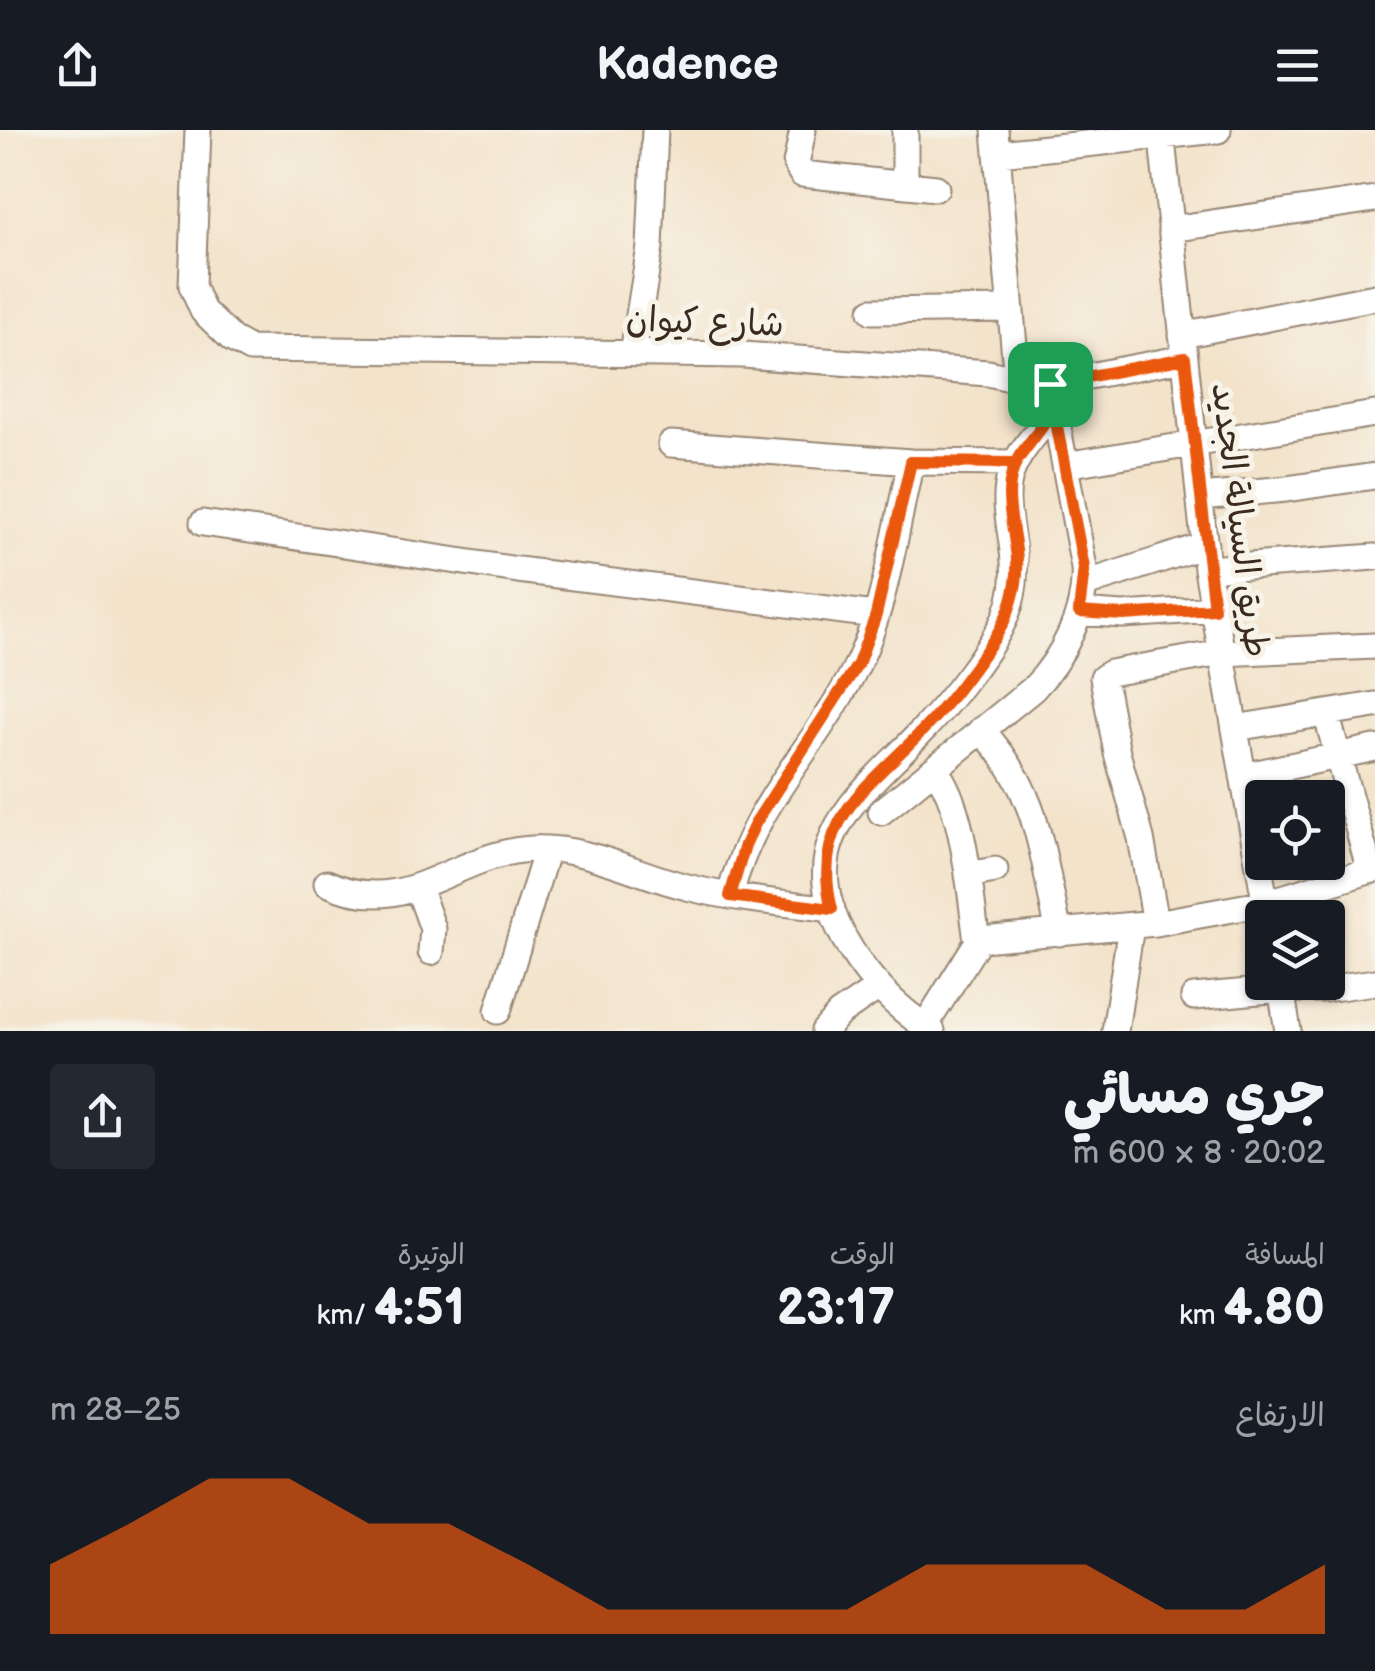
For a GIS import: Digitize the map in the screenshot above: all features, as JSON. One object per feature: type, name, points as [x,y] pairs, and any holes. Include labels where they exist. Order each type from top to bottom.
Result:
[{"type":"street","name":"شارع كيوان","points":[[198,130],[192,286],[198,304],[224,332],[241,345],[261,350],[807,359],[980,373],[1050,384],[1375,296]]},
{"type":"street","points":[[633,354],[650,246],[655,130]]},
{"type":"street","points":[[804,130],[796,164],[802,174],[936,188]]},
{"type":"street","points":[[905,130],[905,185]]},
{"type":"street","points":[[1018,380],[997,141],[1218,130]]},
{"type":"street","name":"طريق السيالة الجديد","points":[[1162,133],[1206,557],[1265,900]]},
{"type":"street","points":[[1171,229],[1375,200]]},
{"type":"street","points":[[872,311],[1011,309]]},
{"type":"street","points":[[881,812],[1044,677],[1079,612],[1085,584],[1084,560],[1050,384]]},
{"type":"street","points":[[934,768],[950,793],[980,938],[929,1029],[879,987],[856,958],[832,909],[827,862],[841,818],[860,792],[933,719],[993,640],[1007,614],[1017,570],[1007,494],[1015,463],[1054,411]]},
{"type":"street","points":[[1065,465],[1375,414]]},
{"type":"street","points":[[671,444],[911,462],[1015,463]]},
{"type":"street","points":[[730,896],[740,858],[756,822],[846,687],[863,652],[876,615],[911,462]]},
{"type":"street","points":[[1200,497],[1286,490],[1375,476]]},
{"type":"street","points":[[203,523],[518,570],[876,615]]},
{"type":"street","points":[[1085,584],[1206,557],[1375,557]]},
{"type":"street","points":[[1079,612],[1123,615],[1214,609]]},
{"type":"street","points":[[1115,1031],[1144,925],[1142,838],[1117,752],[1104,678],[1110,673],[1221,653],[1375,646]]},
{"type":"street","points":[[1235,728],[1375,705]]},
{"type":"street","points":[[1293,900],[1372,870],[1326,713]]},
{"type":"street","points":[[981,730],[1010,764],[1030,804],[1059,933]]},
{"type":"street","points":[[1243,776],[1375,748]]},
{"type":"street","points":[[327,883],[372,896],[396,894],[496,854],[547,849],[594,855],[669,882],[730,896],[832,909]]},
{"type":"street","points":[[498,1011],[547,849]]},
{"type":"street","points":[[968,875],[995,870]]},
{"type":"street","points":[[418,887],[433,929],[431,952]]},
{"type":"street","points":[[980,938],[1245,913]]},
{"type":"street","points":[[1345,986],[1375,982]]},
{"type":"street","points":[[824,1031],[838,1014],[879,987]]},
{"type":"street","points":[[1194,997],[1245,990]]},
{"type":"street","points":[[1282,1000],[1288,1031]]},
{"type":"route","points":[[1050,384],[1054,411],[1015,463],[911,462],[876,615],[858,664],[756,822],[730,896],[832,909],[827,862],[834,832],[849,804],[933,719],[993,640],[1007,614],[1017,570],[1008,483],[1015,463],[1020,455],[1054,411],[1084,568],[1079,612],[1123,615],[1214,609],[1185,358],[1050,384]]}]
